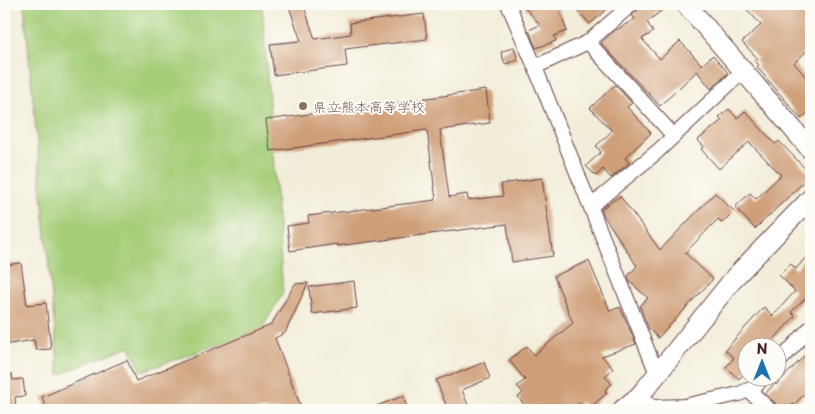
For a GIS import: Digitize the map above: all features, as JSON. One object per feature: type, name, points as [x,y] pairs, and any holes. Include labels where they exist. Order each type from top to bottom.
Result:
[{"type":"street","points":[[508,4],[591,206],[657,374]]},
{"type":"street","points":[[535,67],[588,42],[632,4]]},
{"type":"street","points":[[686,4],[811,150]]},
{"type":"street","points":[[588,42],[674,136]]},
{"type":"street","points":[[591,206],[674,136],[743,71]]},
{"type":"street","points":[[622,410],[638,397],[734,277],[811,198]]},
{"type":"street","points":[[788,351],[811,326]]},
{"type":"street","points":[[638,397],[653,407],[665,408],[713,401],[739,394],[755,386]]},
{"type":"street","points":[[748,390],[770,410]]},
{"type":"green space","points":[[24,4],[262,4],[283,293],[261,330],[142,371],[129,346],[59,375]]},
{"type":"building","points":[[288,4],[303,4],[315,39],[351,34],[350,23],[424,14],[427,39],[345,49],[347,66],[274,75],[270,44],[301,41]]},
{"type":"building","points":[[522,4],[557,4],[567,31],[554,36],[556,41],[536,48],[529,30],[540,25]]},
{"type":"building","points":[[572,4],[613,4],[590,24]]},
{"type":"building","points":[[641,4],[670,4],[647,22],[653,32],[642,39],[660,59],[680,41],[702,65],[713,55],[728,73],[711,89],[697,71],[660,106],[601,43],[614,31],[635,19],[632,15]]},
{"type":"building","points":[[742,4],[811,4],[811,31],[806,35],[811,42],[811,47],[794,63],[811,83],[811,110],[801,119],[757,67],[759,65],[755,61],[758,59],[742,42],[761,25]]},
{"type":"building","points":[[514,47],[518,60],[505,64],[501,52]]},
{"type":"building","points":[[615,85],[632,103],[627,107],[651,133],[625,158],[629,163],[611,178],[603,169],[596,176],[586,166],[601,152],[596,146],[612,131],[590,108]]},
{"type":"building","points":[[486,90],[490,123],[440,130],[449,197],[467,194],[468,200],[503,196],[501,184],[542,178],[553,256],[512,262],[507,224],[290,251],[287,226],[309,223],[308,216],[436,200],[427,130],[270,151],[266,120]]},
{"type":"building","points":[[729,109],[737,118],[745,111],[775,144],[779,141],[811,175],[755,229],[735,207],[750,193],[756,199],[781,175],[749,142],[719,169],[701,149],[704,147],[698,140],[722,120],[719,117]]},
{"type":"building","points":[[715,193],[734,211],[722,223],[718,219],[685,253],[713,279],[658,338],[649,329],[640,306],[648,298],[630,282],[628,276],[637,266],[601,209],[620,196],[660,250]]},
{"type":"building","points":[[811,251],[811,293],[791,312],[795,316],[777,336],[738,336],[738,378],[726,367],[734,358],[725,350],[764,307],[773,316],[795,291],[779,275],[791,264],[796,269]]},
{"type":"building","points":[[589,261],[610,311],[620,307],[636,344],[602,356],[613,369],[605,376],[612,384],[605,390],[607,393],[587,410],[581,402],[570,410],[528,410],[518,397],[523,393],[517,386],[525,380],[509,360],[527,346],[534,355],[573,323],[554,276]]},
{"type":"building","points":[[21,263],[27,305],[46,303],[51,349],[36,350],[34,340],[4,345],[4,265]]},
{"type":"building","points":[[354,281],[357,308],[312,314],[309,287]]},
{"type":"building","points":[[308,283],[285,333],[275,338],[302,410],[47,410],[42,397],[127,360],[136,381],[271,325],[295,284]]},
{"type":"building","points":[[811,349],[811,387],[794,405],[788,409],[784,405],[780,410],[765,394],[772,386],[788,386],[788,373]]},
{"type":"building","points":[[484,362],[490,378],[462,390],[470,410],[448,410],[436,380]]},
{"type":"building","points":[[12,374],[13,380],[23,379],[25,396],[15,397],[16,410],[4,410],[4,375]]},
{"type":"building","points":[[403,396],[408,410],[368,410],[368,409]]},
{"type":"place","name":"県立熊本高等学校","points":[[303,106]]}]
